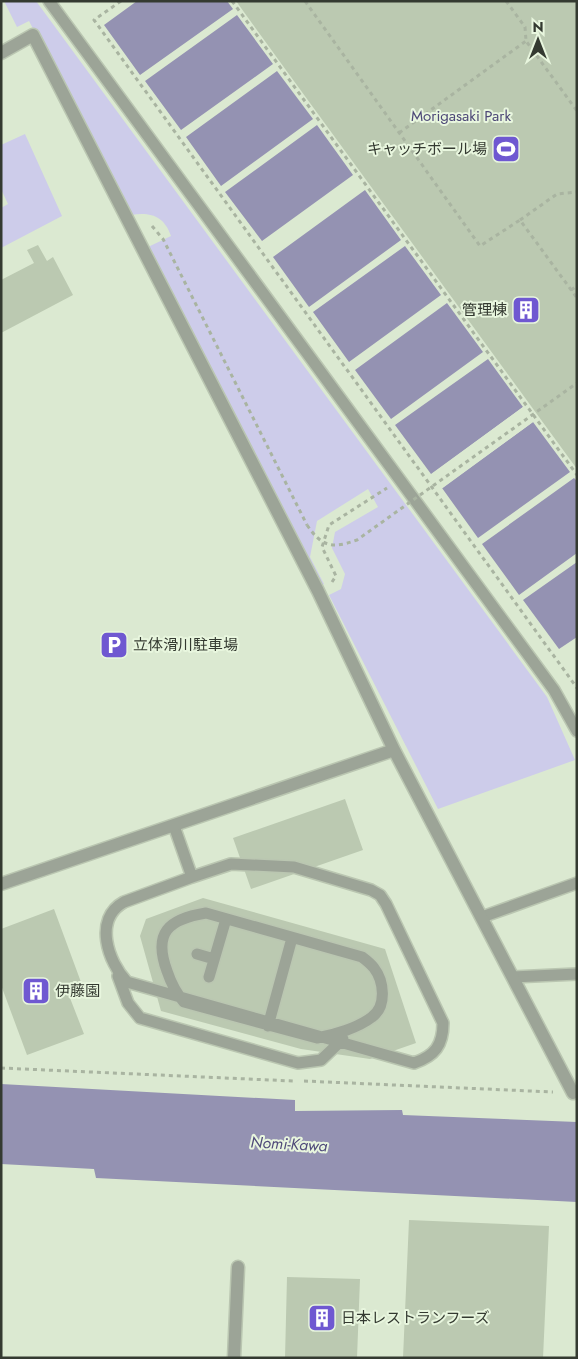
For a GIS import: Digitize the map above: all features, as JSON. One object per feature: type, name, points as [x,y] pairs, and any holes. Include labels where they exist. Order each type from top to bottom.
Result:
[{"type":"street","points":[[1,53],[33,35],[318,591],[394,750],[573,1093]]},
{"type":"street","points":[[1,884],[394,750]]},
{"type":"street","points":[[234,1358],[238,1267]]},
{"type":"lane","points":[[50,1],[554,690],[577,731]]},
{"type":"lane","points":[[174,826],[192,876]]},
{"type":"lane","points":[[117,972],[127,982],[414,1063],[426,1059],[438,1049],[443,1037],[443,1023],[380,895],[371,890],[294,867],[231,864],[192,876],[116,906],[108,917],[104,930],[117,972],[128,1003],[140,1018],[298,1063],[321,1060],[360,1023]]},
{"type":"lane","points":[[482,917],[577,883]]},
{"type":"lane","points":[[206,913],[226,919],[362,957],[374,968],[382,989],[381,1007],[372,1018],[336,1034],[317,1038],[184,1002],[172,985],[161,955],[161,944],[165,931],[175,922],[197,914],[206,913]]},
{"type":"lane","points":[[209,977],[226,919]]},
{"type":"lane","points":[[268,1026],[292,938]]},
{"type":"lane","points":[[197,954],[214,960]]},
{"type":"lane","points":[[513,977],[577,974]]},
{"type":"path","points":[[121,1],[94,20],[577,688]]},
{"type":"path","points":[[232,1],[577,475]]},
{"type":"path","points":[[305,1],[480,246],[557,194],[577,192]]},
{"type":"path","points":[[506,1],[525,27],[526,41],[577,111]]},
{"type":"path","points":[[399,133],[526,41]]},
{"type":"path","points":[[520,220],[577,298]]},
{"type":"path","points":[[163,239],[308,525],[318,540],[330,545],[343,545],[357,540],[577,383]]},
{"type":"path","points":[[571,290],[577,286]]},
{"type":"path","points":[[336,576],[322,547],[329,525],[373,496]]},
{"type":"path","points":[[1,1068],[573,1093]]},
{"type":"shaded area","points":[[4,1],[36,1],[547,697],[575,760],[438,809],[329,595],[341,589],[345,574],[332,548],[335,532],[378,507],[368,489],[317,521],[310,557],[324,584],[320,587],[148,247],[171,236],[168,229],[161,220],[151,215],[131,215],[29,21],[17,27]]},
{"type":"shaded area","points":[[25,134],[62,216],[1,248],[1,208],[8,204],[1,189],[1,145]]},
{"type":"water","points":[[137,1],[227,1],[233,9],[140,75],[104,25]]},
{"type":"water","points":[[237,15],[273,64],[181,130],[145,81]]},
{"type":"water","points":[[277,71],[313,119],[221,186],[186,137]]},
{"type":"water","points":[[317,125],[353,175],[262,241],[225,192]]},
{"type":"water","points":[[365,190],[401,240],[309,307],[273,257]]},
{"type":"water","points":[[405,246],[441,295],[349,362],[313,312]]},
{"type":"water","points":[[447,303],[483,352],[391,419],[355,370]]},
{"type":"water","points":[[488,359],[523,407],[431,474],[395,425]]},
{"type":"water","points":[[533,422],[570,472],[478,538],[442,488]]},
{"type":"water","points":[[574,478],[577,481],[577,553],[519,595],[482,544]]},
{"type":"water","points":[[577,562],[577,637],[559,649],[523,600]]},
{"type":"water","name":"Nomi-Kawa","points":[[1,1084],[295,1100],[295,1111],[402,1110],[403,1115],[577,1122],[577,1202],[96,1178],[94,1169],[1,1164]]},
{"type":"pier","points":[[523,407],[524,409],[433,476],[429,476]]},
{"type":"pier","points":[[532,420],[533,422],[440,490],[440,486]]},
{"type":"building","name":"Morigasaki Park","points":[[236,1],[577,1],[577,469],[283,66]]},
{"type":"building","points":[[38,245],[47,261],[53,257],[73,295],[1,333],[1,280],[34,263],[27,250]]},
{"type":"building","points":[[345,799],[363,850],[251,889],[233,838]]},
{"type":"building","points":[[203,898],[385,949],[416,1043],[370,1059],[301,1049],[161,1011],[140,936],[146,919]]},
{"type":"building","name":"伊藤園","points":[[54,909],[85,993],[70,998],[84,1034],[27,1055],[1,985],[1,929]]},
{"type":"building","points":[[409,1220],[549,1226],[543,1358],[403,1358]]},
{"type":"building","name":"日本レストランフーズ","points":[[287,1277],[360,1279],[357,1358],[285,1358]]},
{"type":"place","name":"キャッチボール場","points":[[506,149]]},
{"type":"place","name":"管理棟","points":[[526,310]]},
{"type":"place","name":"立体滑川駐車場","points":[[114,645]]},
{"type":"place","name":"伊藤園","points":[[36,991]]},
{"type":"place","name":"日本レストランフーズ","points":[[322,1318]]}]
